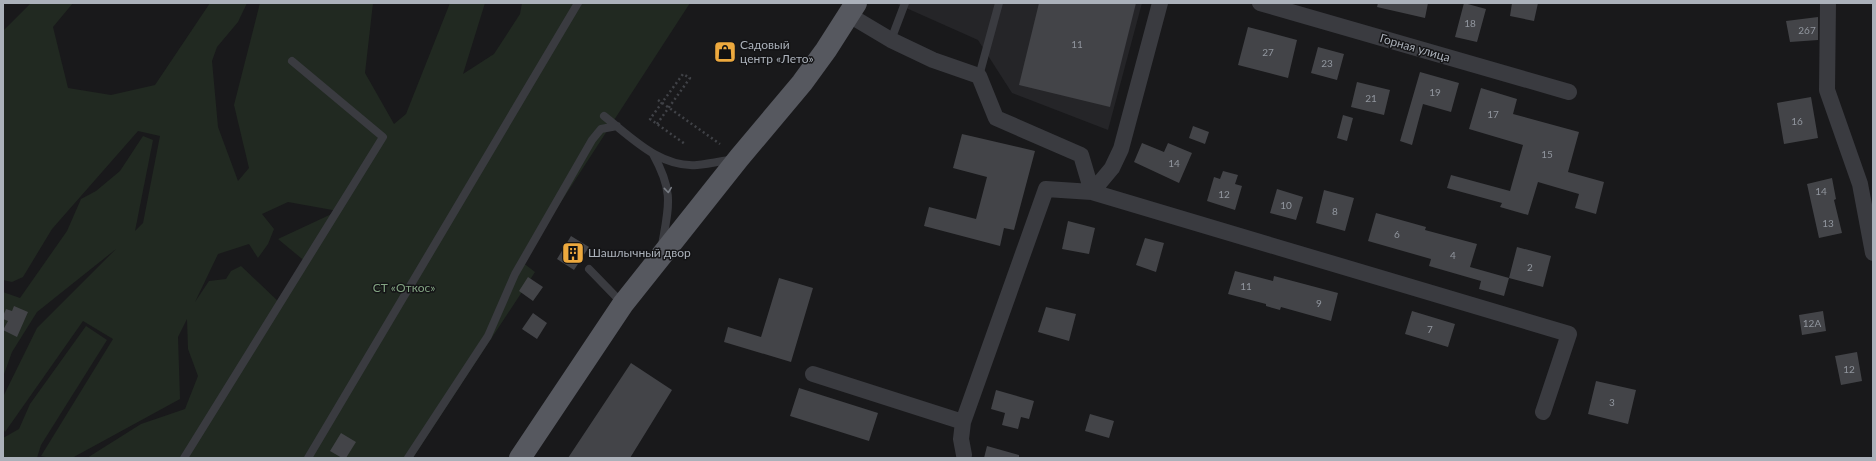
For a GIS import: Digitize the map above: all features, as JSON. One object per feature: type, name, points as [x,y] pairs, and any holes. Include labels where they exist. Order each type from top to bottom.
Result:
[{"type":"main road","points":[[520,458],[623,304],[739,158],[802,83],[852,9]]},
{"type":"street","points":[[1092,192],[1112,168],[1121,149],[1160,3]]},
{"type":"street","name":"Горная улица","points":[[1260,3],[1569,92]]},
{"type":"street","points":[[1828,3],[1827,90],[1860,184],[1873,253]]},
{"type":"street","points":[[852,9],[891,40],[933,60],[980,76],[996,118],[1081,155],[1092,192]]},
{"type":"street","points":[[964,455],[961,439],[963,422],[1046,189],[1092,192],[1569,334],[1543,412]]},
{"type":"street","points":[[814,374],[963,422]]},
{"type":"lane","points":[[308,458],[578,3]]},
{"type":"lane","points":[[891,40],[905,3]]},
{"type":"lane","points":[[980,76],[999,3]]},
{"type":"lane","points":[[184,458],[383,137],[292,61]]},
{"type":"lane","points":[[604,116],[653,154],[671,162],[683,165],[697,165],[739,158]]},
{"type":"lane","points":[[408,458],[488,336],[515,274],[592,140],[601,130],[617,126]]},
{"type":"lane","points":[[653,154],[668,185],[669,206],[660,256]]},
{"type":"lane","points":[[589,269],[623,304]]},
{"type":"path","points":[[657,124],[690,78],[683,74],[650,119],[657,124],[685,144]]},
{"type":"path","points":[[658,100],[720,144]]},
{"type":"shaded area","points":[[895,3],[1142,3],[1108,130],[1012,93],[978,40]]},
{"type":"green space","name":"СТ «Откос»","points":[[31,3],[73,3],[53,27],[68,88],[111,95],[155,85],[210,3],[247,3],[238,22],[217,47],[212,61],[218,127],[238,181],[249,168],[234,105],[260,3],[373,3],[365,73],[394,124],[406,114],[450,3],[485,3],[463,74],[494,54],[520,14],[522,3],[690,3],[522,262],[535,272],[413,458],[87,458],[141,424],[185,409],[198,376],[188,349],[187,319],[178,337],[180,399],[72,458],[50,458],[41,456],[113,339],[83,321],[5,432],[3,428],[3,397],[37,328],[116,249],[37,312],[12,352],[3,377],[3,292],[20,298],[67,231],[81,199],[96,191],[120,171],[143,136],[153,140],[135,231],[143,223],[160,136],[138,131],[52,229],[23,277],[12,282],[3,280],[3,31]],"holes":[[[288,202],[338,211],[278,239],[307,263],[281,304],[241,266],[231,271],[226,279],[209,281],[195,302],[218,254],[249,244],[258,258],[268,244],[274,229],[262,214]]]},
{"type":"green space","points":[[86,326],[107,340],[41,445],[37,458],[3,458],[3,438],[19,429],[30,404]]},
{"type":"building","points":[[1039,3],[1136,3],[1110,107],[1019,85]]},
{"type":"building","points":[[1378,3],[1428,3],[1425,18],[1377,7]]},
{"type":"building","points":[[1464,3],[1486,9],[1477,42],[1455,37]]},
{"type":"building","points":[[1512,3],[1538,3],[1534,21],[1510,16]]},
{"type":"building","points":[[1818,17],[1818,40],[1790,42],[1786,21]]},
{"type":"building","points":[[1248,27],[1297,40],[1288,78],[1238,65]]},
{"type":"building","points":[[1318,47],[1344,54],[1337,80],[1311,73]]},
{"type":"building","points":[[1420,72],[1459,83],[1451,112],[1423,104],[1412,145],[1400,141]]},
{"type":"building","points":[[1357,82],[1390,90],[1384,115],[1351,107]]},
{"type":"building","points":[[1481,88],[1517,99],[1513,114],[1579,132],[1568,172],[1604,182],[1596,214],[1575,208],[1579,194],[1538,182],[1528,215],[1500,207],[1502,203],[1447,188],[1451,175],[1510,191],[1523,145],[1469,129]]},
{"type":"building","points":[[1811,97],[1818,138],[1784,144],[1777,103]]},
{"type":"building","points":[[1343,115],[1353,118],[1347,141],[1337,138]]},
{"type":"building","points":[[1193,126],[1209,132],[1205,144],[1189,138]]},
{"type":"building","points":[[962,134],[1035,151],[1014,230],[1004,228],[1000,246],[924,226],[929,207],[976,219],[987,177],[953,168]]},
{"type":"building","points":[[1142,143],[1164,152],[1168,143],[1192,153],[1179,183],[1134,162]]},
{"type":"building","points":[[1223,171],[1238,175],[1235,184],[1242,186],[1235,210],[1207,201],[1214,177],[1220,179]]},
{"type":"building","points":[[1832,178],[1836,199],[1834,200],[1842,233],[1819,238],[1807,184]]},
{"type":"building","points":[[1277,189],[1303,197],[1296,220],[1270,213]]},
{"type":"building","points":[[1324,190],[1354,198],[1345,231],[1316,223]]},
{"type":"building","points":[[1376,213],[1426,227],[1425,230],[1477,244],[1470,267],[1509,278],[1504,296],[1479,289],[1481,281],[1429,266],[1431,259],[1368,241]]},
{"type":"building","points":[[1068,221],[1095,228],[1089,254],[1062,249]]},
{"type":"building","name":"Шашлычный двор","points":[[571,236],[589,247],[574,270],[557,259]]},
{"type":"building","points":[[1145,238],[1164,243],[1156,272],[1136,265]]},
{"type":"building","points":[[1517,247],[1551,256],[1543,287],[1509,278]]},
{"type":"building","points":[[1235,271],[1273,281],[1274,276],[1338,293],[1331,321],[1281,307],[1280,310],[1266,306],[1266,304],[1228,294]]},
{"type":"building","points":[[528,277],[543,287],[533,301],[519,291]]},
{"type":"building","points":[[779,278],[813,288],[791,362],[724,342],[728,327],[761,337]]},
{"type":"building","points":[[14,306],[28,312],[17,337],[3,330],[8,321],[3,319],[6,309],[12,311]]},
{"type":"building","points":[[1046,307],[1076,314],[1069,341],[1038,332]]},
{"type":"building","points":[[1412,311],[1455,324],[1448,347],[1405,334]]},
{"type":"building","points":[[1823,311],[1826,331],[1802,335],[1799,315]]},
{"type":"building","points":[[533,313],[547,323],[537,339],[522,329]]},
{"type":"building","points":[[1857,352],[1862,381],[1841,385],[1835,356]]},
{"type":"building","points":[[631,363],[672,390],[630,458],[568,458]]},
{"type":"building","points":[[1596,381],[1636,390],[1628,424],[1588,414]]},
{"type":"building","points":[[799,388],[878,413],[869,441],[790,416]]},
{"type":"building","points":[[996,390],[1034,401],[1029,419],[1021,417],[1018,429],[1002,425],[1005,413],[991,409]]},
{"type":"building","points":[[1090,414],[1114,421],[1109,438],[1085,431]]},
{"type":"building","points":[[341,433],[356,442],[346,458],[342,458],[330,451]]},
{"type":"building","points":[[987,446],[1019,455],[1019,458],[984,458]]},
{"type":"place","name":"Садовый центр «Лето»","points":[[725,52]]},
{"type":"place","name":"Шашлычный двор","points":[[573,253]]}]
